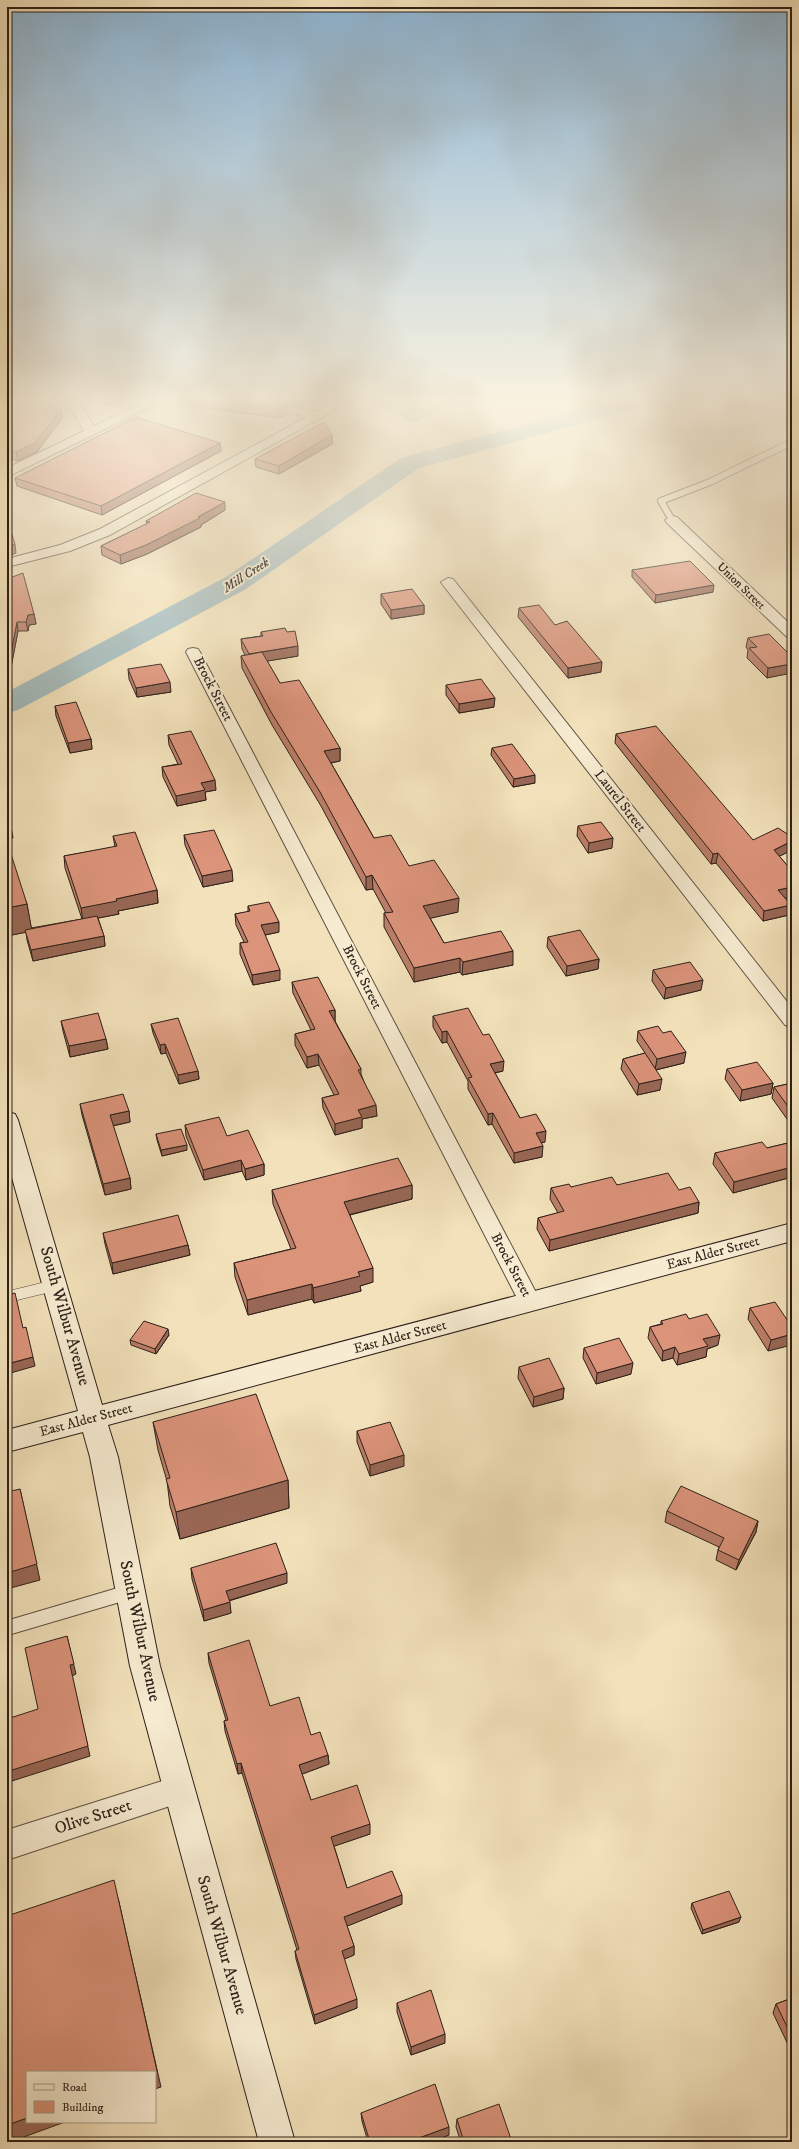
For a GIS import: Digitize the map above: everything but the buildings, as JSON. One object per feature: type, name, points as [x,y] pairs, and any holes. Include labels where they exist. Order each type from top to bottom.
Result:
[{"type":"main road","name":"South Wilbur Avenue","points":[[7,1120],[13,1162],[56,1286],[94,1418],[111,1486],[146,1666],[178,1790],[277,2142]]},
{"type":"main road","name":"East Alder Street","points":[[7,1441],[792,1232]]},
{"type":"street","points":[[7,563],[65,548],[105,532],[163,500]]},
{"type":"street","name":"Union Street","points":[[672,520],[792,634]]},
{"type":"street","name":"Laurel Street","points":[[448,582],[792,1021]]},
{"type":"street","name":"Brock Street","points":[[193,652],[530,1302]]},
{"type":"street","name":"Olive Street","points":[[7,1845],[178,1790]]},
{"type":"lane","points":[[663,500],[661,501],[672,520]]},
{"type":"lane","points":[[7,1298],[56,1286]]},
{"type":"lane","points":[[7,1628],[131,1592]]},
{"type":"waterway","name":"Mill Creek","points":[[7,704],[236,583],[356,500]]}]
